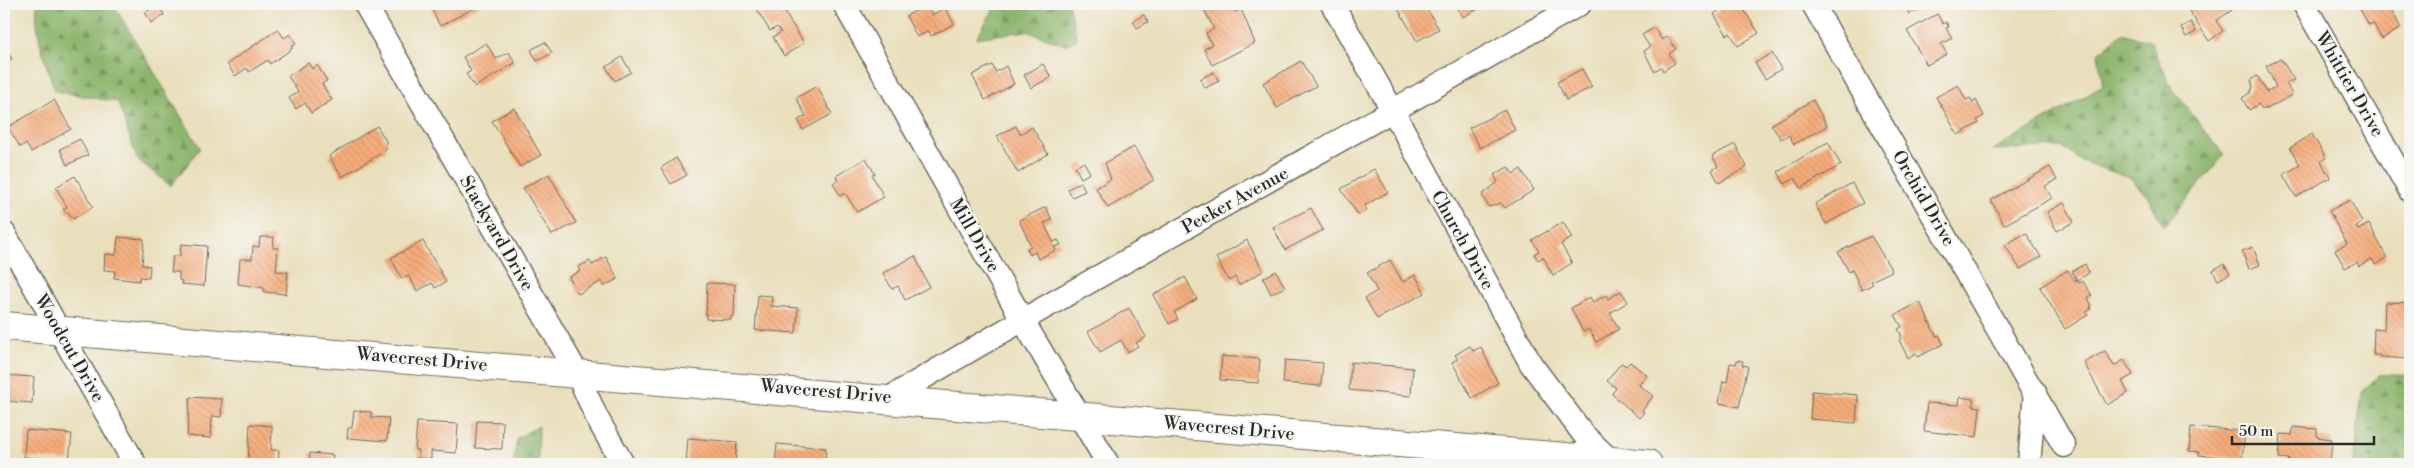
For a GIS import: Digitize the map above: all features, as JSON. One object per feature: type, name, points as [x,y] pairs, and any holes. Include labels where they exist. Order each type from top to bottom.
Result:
[{"type":"street","name":"Stackyard Drive","points":[[365,4],[576,371],[597,418],[623,464]]},
{"type":"street","name":"Mill Drive","points":[[844,4],[1022,319],[1108,464]]},
{"type":"street","name":"Church Drive","points":[[1332,4],[1393,111],[1531,364],[1584,435],[1611,463]]},
{"type":"street","name":"Peeker Avenue","points":[[891,396],[1022,319],[1580,4]]},
{"type":"street","name":"Orchid Drive","points":[[1813,4],[2064,446]]},
{"type":"street","name":"Whittier Drive","points":[[2304,4],[2410,191]]},
{"type":"street","name":"Woodcut Drive","points":[[4,233],[135,464]]},
{"type":"street","name":"Wavecrest Drive","points":[[4,326],[891,396],[1611,463],[1648,464]]},
{"type":"street","points":[[2029,464],[2034,392]]},
{"type":"green space","points":[[37,4],[113,4],[200,148],[171,186],[137,159],[118,102],[55,91],[39,37]]},
{"type":"green space","points":[[997,4],[1068,4],[1077,39],[1066,45],[1026,31],[976,38]]},
{"type":"green space","points":[[2122,33],[2151,42],[2171,87],[2224,155],[2164,227],[2147,195],[2130,178],[2081,161],[2061,147],[1993,150],[2103,86],[2098,53]]},
{"type":"green space","points":[[2379,375],[2410,375],[2410,464],[2353,464],[2362,392]]},
{"type":"green space","points":[[539,426],[538,464],[513,464],[517,438]]},
{"type":"building","points":[[429,4],[479,4],[480,5],[440,26]]},
{"type":"building","points":[[764,4],[787,4],[791,9],[785,13],[804,43],[784,56],[773,37],[781,32],[777,27],[770,31],[756,8]]},
{"type":"building","points":[[1219,4],[1231,4],[1235,12],[1241,9],[1255,43],[1212,65],[1204,49],[1212,45],[1206,33],[1214,29],[1205,11]]},
{"type":"building","points":[[1402,4],[1424,4],[1439,29],[1417,41],[1397,7]]},
{"type":"building","points":[[1455,4],[1487,4],[1463,17]]},
{"type":"building","points":[[1720,4],[1740,4],[1759,33],[1738,46],[1730,33],[1727,35],[1714,14],[1722,8]]},
{"type":"building","points":[[1905,4],[1930,4],[1909,14]]},
{"type":"building","points":[[2200,4],[2227,4],[2232,10],[2216,21],[2223,31],[2209,41],[2189,11]]},
{"type":"building","points":[[2357,4],[2402,4],[2391,10],[2401,28],[2382,39],[2373,23],[2369,25]]},
{"type":"building","points":[[159,5],[164,15],[151,23],[145,12]]},
{"type":"building","points":[[927,5],[932,15],[945,8],[954,24],[931,36],[929,31],[917,37],[906,16]]},
{"type":"building","points":[[1937,14],[1943,24],[1946,22],[1949,27],[1946,28],[1952,38],[1941,44],[1947,54],[1927,65],[1907,31]]},
{"type":"building","points":[[1144,15],[1148,22],[1137,28],[1133,21]]},
{"type":"building","points":[[2191,22],[2196,32],[2186,37],[2181,27]]},
{"type":"building","points":[[1654,28],[1662,40],[1667,36],[1676,49],[1669,54],[1675,63],[1663,71],[1661,67],[1654,71],[1644,51],[1650,47],[1642,35]]},
{"type":"building","points":[[278,29],[284,38],[290,34],[296,44],[291,47],[292,49],[270,64],[268,60],[249,72],[247,68],[235,76],[227,64]]},
{"type":"building","points":[[545,42],[552,53],[537,61],[531,50]]},
{"type":"building","points":[[486,43],[496,59],[509,52],[515,63],[475,87],[466,74],[471,71],[463,57]]},
{"type":"building","points":[[7,50],[12,59],[4,64],[4,52]]},
{"type":"building","points":[[1772,53],[1781,69],[1765,79],[1755,63]]},
{"type":"building","points":[[622,57],[631,72],[615,81],[606,67]]},
{"type":"building","points":[[2281,59],[2294,80],[2286,83],[2292,95],[2267,109],[2261,108],[2259,104],[2249,110],[2242,98],[2250,93],[2253,87],[2251,80],[2257,76],[2267,92],[2276,87],[2266,66]]},
{"type":"building","points":[[1301,61],[1316,86],[1277,108],[1263,83]]},
{"type":"building","points":[[308,63],[312,69],[317,65],[327,81],[322,84],[332,100],[311,113],[305,103],[296,109],[289,98],[298,92],[288,76]]},
{"type":"building","points":[[1043,64],[1051,77],[1031,88],[1024,75]]},
{"type":"building","points":[[992,65],[996,72],[1006,66],[1014,84],[985,100],[972,75]]},
{"type":"building","points":[[1582,69],[1592,87],[1566,100],[1557,82]]},
{"type":"building","points":[[1214,72],[1219,81],[1205,88],[1200,79]]},
{"type":"building","points":[[1958,85],[1966,100],[1970,98],[1973,102],[1976,100],[1984,116],[1977,120],[1979,123],[1958,135],[1936,97]]},
{"type":"building","points":[[817,86],[832,114],[803,130],[798,120],[806,116],[796,98]]},
{"type":"building","points":[[54,100],[71,129],[31,152],[26,144],[20,147],[8,127]]},
{"type":"building","points":[[1813,100],[1827,126],[1794,144],[1789,135],[1781,139],[1771,125]]},
{"type":"building","points":[[514,108],[541,155],[520,167],[492,121]]},
{"type":"building","points":[[1505,110],[1515,130],[1480,148],[1469,128]]},
{"type":"building","points":[[377,126],[386,141],[386,150],[342,177],[329,156]]},
{"type":"building","points":[[1016,126],[1020,134],[1032,127],[1048,154],[1018,173],[997,136]]},
{"type":"building","points":[[2312,134],[2326,158],[2321,161],[2330,178],[2296,197],[2283,175],[2300,165],[2290,148]]},
{"type":"building","points":[[80,139],[88,155],[67,165],[60,149]]},
{"type":"building","points":[[1828,142],[1841,165],[1801,188],[1795,178],[1785,184],[1778,172]]},
{"type":"building","points":[[1735,144],[1747,167],[1719,183],[1712,170],[1718,166],[1712,156]]},
{"type":"building","points":[[1134,147],[1154,180],[1108,208],[1096,188],[1111,179],[1105,163]]},
{"type":"building","points":[[676,158],[687,175],[671,184],[661,168]]},
{"type":"building","points":[[866,158],[875,174],[872,175],[884,197],[857,212],[845,193],[840,196],[833,183],[838,180],[836,176]]},
{"type":"building","points":[[1084,162],[1090,173],[1081,178],[1075,167]]},
{"type":"building","points":[[1508,167],[1513,174],[1521,169],[1534,190],[1505,208],[1501,203],[1489,207],[1482,195],[1498,182],[1494,175]]},
{"type":"building","points":[[2050,167],[2057,180],[2045,186],[2052,198],[2004,225],[1991,200]]},
{"type":"building","points":[[1374,169],[1388,192],[1364,206],[1366,210],[1358,215],[1341,189]]},
{"type":"building","points":[[549,174],[576,223],[552,235],[523,188]]},
{"type":"building","points":[[75,176],[93,207],[73,219],[63,209],[67,207],[56,187]]},
{"type":"building","points":[[1081,182],[1085,191],[1072,197],[1068,189]]},
{"type":"building","points":[[1852,183],[1863,203],[1826,224],[1815,204]]},
{"type":"building","points":[[2350,200],[2362,222],[2356,226],[2358,230],[2369,224],[2387,258],[2375,265],[2372,259],[2359,266],[2357,262],[2345,268],[2335,250],[2347,244],[2329,211]]},
{"type":"building","points":[[2064,203],[2074,222],[2057,231],[2047,212]]},
{"type":"building","points":[[1046,207],[1052,220],[1044,223],[1053,242],[1058,240],[1061,245],[1054,247],[1056,250],[1038,259],[1035,252],[1030,255],[1027,248],[1031,246],[1019,220]]},
{"type":"building","points":[[1311,208],[1323,230],[1285,250],[1273,227]]},
{"type":"building","points":[[1563,222],[1572,238],[1561,244],[1572,263],[1553,275],[1543,257],[1538,260],[1534,254],[1539,251],[1532,240]]},
{"type":"building","points":[[2026,233],[2041,257],[2020,269],[2005,245]]},
{"type":"building","points":[[1871,236],[1892,271],[1871,281],[1873,284],[1862,290],[1852,270],[1849,272],[1838,252]]},
{"type":"building","points":[[118,237],[144,239],[142,265],[150,266],[149,278],[140,277],[139,281],[114,278],[115,271],[104,270],[105,254],[116,255]]},
{"type":"building","points":[[260,237],[274,237],[273,248],[278,248],[276,271],[288,272],[286,294],[264,292],[264,288],[238,284],[240,259],[252,259],[253,246],[259,247]]},
{"type":"building","points":[[1247,240],[1263,271],[1239,285],[1235,277],[1229,281],[1216,258]]},
{"type":"building","points":[[423,241],[446,282],[435,288],[432,283],[417,291],[409,276],[402,279],[391,258]]},
{"type":"building","points":[[181,244],[207,246],[204,286],[181,284],[179,272],[171,272],[173,256],[180,256]]},
{"type":"building","points":[[2253,247],[2260,265],[2249,269],[2242,251]]},
{"type":"building","points":[[915,256],[929,287],[905,300],[898,286],[892,289],[883,273]]},
{"type":"building","points":[[606,257],[618,279],[604,286],[602,281],[578,294],[569,277],[580,271],[578,267],[590,261],[592,265]]},
{"type":"building","points":[[1390,260],[1403,282],[1415,275],[1425,293],[1377,319],[1365,298],[1377,291],[1367,273]]},
{"type":"building","points":[[2085,264],[2089,273],[2077,280],[2072,271]]},
{"type":"building","points":[[2224,264],[2230,274],[2218,280],[2213,270]]},
{"type":"building","points":[[2068,270],[2075,281],[2077,280],[2079,283],[2083,281],[2092,296],[2088,298],[2091,304],[2090,310],[2086,312],[2088,315],[2065,329],[2040,287]]},
{"type":"building","points":[[1276,271],[1285,287],[1271,294],[1263,278]]},
{"type":"building","points":[[1185,277],[1197,299],[1174,312],[1178,319],[1169,324],[1153,295]]},
{"type":"building","points":[[707,283],[735,284],[734,316],[731,316],[731,320],[706,319]]},
{"type":"building","points":[[1621,291],[1628,302],[1610,313],[1619,329],[1596,342],[1589,329],[1583,332],[1571,308],[1590,297],[1593,303],[1606,295],[1608,299]]},
{"type":"building","points":[[758,295],[772,296],[771,306],[798,308],[796,333],[755,330]]},
{"type":"building","points":[[1920,302],[1936,336],[1939,335],[1943,344],[1918,357],[1916,353],[1908,358],[1899,340],[1901,339],[1901,334],[1898,329],[1902,327],[1895,315]]},
{"type":"building","points":[[2385,302],[2410,303],[2410,343],[2408,343],[2407,359],[2373,355],[2374,329],[2384,330]]},
{"type":"building","points":[[1129,308],[1146,337],[1136,343],[1138,346],[1128,352],[1121,340],[1100,352],[1088,332]]},
{"type":"building","points":[[1470,346],[1473,351],[1481,347],[1498,383],[1472,398],[1452,362],[1458,359],[1455,355]]},
{"type":"building","points":[[2105,351],[2114,366],[2124,360],[2133,375],[2122,381],[2128,393],[2107,405],[2084,363]]},
{"type":"building","points":[[1222,356],[1260,359],[1258,383],[1220,380]]},
{"type":"building","points":[[1285,360],[1323,363],[1321,386],[1283,383]]},
{"type":"building","points":[[1737,360],[1743,361],[1742,365],[1748,366],[1739,407],[1719,403],[1723,381],[1727,382],[1730,363],[1736,364]]},
{"type":"building","points":[[1351,362],[1413,368],[1411,396],[1349,390]]},
{"type":"building","points":[[1630,362],[1647,375],[1639,385],[1653,396],[1639,418],[1612,394],[1616,388],[1607,381],[1621,363],[1626,366]]},
{"type":"building","points":[[4,375],[34,377],[32,403],[4,401]]},
{"type":"building","points":[[1812,391],[1858,395],[1856,423],[1810,419]]},
{"type":"building","points":[[190,397],[222,399],[221,417],[212,416],[211,438],[187,436]]},
{"type":"building","points":[[1960,397],[1973,399],[1973,406],[1980,407],[1977,437],[1924,431],[1927,403],[1959,405]]},
{"type":"building","points":[[354,411],[371,412],[371,417],[389,418],[387,441],[347,438],[348,428],[352,428]]},
{"type":"building","points":[[477,421],[503,422],[502,449],[475,448]]},
{"type":"building","points":[[417,422],[458,424],[456,453],[431,451],[431,459],[418,458],[418,450],[415,450]]},
{"type":"building","points":[[250,424],[272,426],[271,450],[279,450],[278,464],[248,464]]},
{"type":"building","points":[[2191,427],[2245,431],[2242,459],[2199,455],[2199,452],[2189,451]]},
{"type":"building","points":[[2293,427],[2317,429],[2317,437],[2332,439],[2330,464],[2288,463],[2289,459],[2279,458],[2281,434],[2292,435]]},
{"type":"building","points":[[26,430],[72,434],[69,461],[24,457]]},
{"type":"building","points":[[688,438],[737,442],[735,464],[686,464]]},
{"type":"building","points":[[777,444],[826,448],[825,464],[775,464]]},
{"type":"building","points":[[310,453],[333,455],[331,464],[309,464]]},
{"type":"building","points":[[872,461],[891,462],[891,464],[859,464],[859,462],[871,463]]}]
